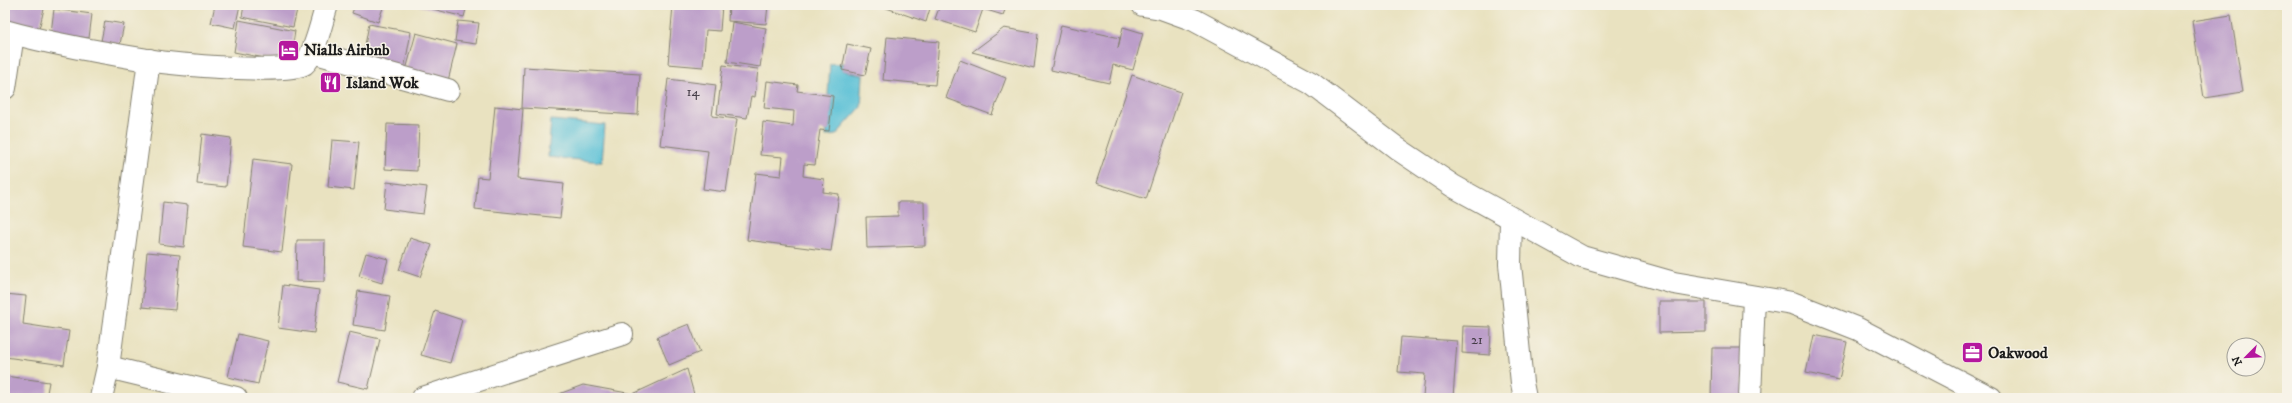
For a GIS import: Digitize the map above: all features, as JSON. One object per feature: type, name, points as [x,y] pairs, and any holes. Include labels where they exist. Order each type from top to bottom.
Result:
[{"type":"street","points":[[5,88],[9,33],[149,60],[239,68],[288,69],[304,64],[312,52],[327,5]]},
{"type":"street","points":[[1142,5],[1161,8],[1194,20],[1311,83],[1410,157],[1453,186],[1582,257],[1674,283],[1792,303],[1858,329],[1991,398]]},
{"type":"street","points":[[312,52],[448,90]]},
{"type":"street","points":[[101,398],[108,366],[149,60]]},
{"type":"street","points":[[1511,219],[1510,264],[1525,398]]},
{"type":"street","points":[[1750,398],[1754,297]]},
{"type":"street","points":[[423,398],[622,334]]},
{"type":"street","points":[[108,366],[236,398]]},
{"type":"water","points":[[843,63],[842,70],[863,75],[861,107],[836,135],[826,136],[827,130],[829,130],[833,96],[828,95],[830,64]]},
{"type":"water","points":[[551,120],[605,125],[602,162],[548,157]]},
{"type":"building","points":[[5,5],[45,5],[38,33],[5,25]]},
{"type":"building","points":[[215,5],[240,5],[235,28],[211,23]]},
{"type":"building","points":[[244,5],[298,5],[293,27],[242,17]]},
{"type":"building","points":[[355,5],[384,5],[378,22],[352,13]]},
{"type":"building","points":[[417,5],[467,5],[464,17]]},
{"type":"building","points":[[673,5],[722,5],[720,31],[706,30],[703,67],[668,64]]},
{"type":"building","points":[[729,5],[768,5],[766,24],[728,21]]},
{"type":"building","points":[[878,5],[931,5],[926,22]]},
{"type":"building","points":[[940,5],[1007,5],[1003,15],[983,9],[975,32],[935,19]]},
{"type":"building","points":[[54,9],[92,14],[89,38],[51,33]]},
{"type":"building","points":[[2231,15],[2243,92],[2204,98],[2192,21]]},
{"type":"building","points":[[239,20],[295,31],[290,63],[234,52]]},
{"type":"building","points":[[105,21],[124,24],[120,44],[101,41]]},
{"type":"building","points":[[458,21],[479,23],[476,44],[455,41]]},
{"type":"building","points":[[732,22],[766,28],[760,67],[727,62]]},
{"type":"building","points":[[369,24],[411,32],[404,70],[362,61]]},
{"type":"building","points":[[1061,25],[1120,38],[1118,48],[1123,27],[1143,33],[1133,70],[1113,65],[1109,83],[1051,70]]},
{"type":"building","points":[[1004,28],[1038,34],[1034,68],[972,52]]},
{"type":"building","points":[[416,33],[457,44],[448,81],[406,70]]},
{"type":"building","points":[[887,37],[939,42],[935,85],[883,80]]},
{"type":"building","points":[[847,44],[871,49],[865,75],[842,70]]},
{"type":"building","points":[[960,60],[1006,78],[992,115],[946,98]]},
{"type":"building","points":[[723,65],[758,69],[755,97],[751,96],[747,118],[717,114]]},
{"type":"building","points":[[524,67],[640,74],[638,115],[522,108]]},
{"type":"building","points":[[1132,75],[1181,92],[1146,199],[1096,183]]},
{"type":"building","points":[[668,79],[716,85],[712,116],[737,119],[726,192],[703,189],[708,151],[660,145]]},
{"type":"building","points":[[767,81],[798,85],[797,91],[833,96],[829,131],[820,130],[815,165],[804,164],[803,176],[824,179],[823,192],[839,194],[831,251],[747,240],[756,173],[781,176],[783,157],[760,155],[763,122],[793,126],[794,111],[764,108]]},
{"type":"building","points":[[495,106],[523,109],[517,179],[564,184],[560,218],[475,209],[478,177],[488,178]]},
{"type":"building","points":[[387,124],[419,125],[417,171],[385,169]]},
{"type":"building","points":[[202,134],[231,138],[226,187],[197,184]]},
{"type":"building","points":[[332,140],[359,142],[354,190],[328,187]]},
{"type":"building","points":[[253,159],[292,164],[282,252],[243,247]]},
{"type":"building","points":[[387,182],[427,187],[423,214],[384,209]]},
{"type":"building","points":[[163,202],[188,205],[184,247],[159,244]]},
{"type":"building","points":[[898,202],[924,202],[925,246],[867,248],[866,217],[898,216]]},
{"type":"building","points":[[410,238],[432,245],[420,277],[399,270]]},
{"type":"building","points":[[297,240],[325,240],[324,282],[296,281]]},
{"type":"building","points":[[147,252],[180,255],[175,310],[142,307]]},
{"type":"building","points":[[366,253],[388,259],[382,283],[359,276]]},
{"type":"building","points":[[283,285],[319,290],[314,333],[278,328]]},
{"type":"building","points":[[358,291],[390,296],[385,330],[353,325]]},
{"type":"building","points":[[5,294],[26,296],[23,324],[69,331],[64,365],[5,357]]},
{"type":"building","points":[[1659,302],[1706,302],[1706,332],[1659,333]]},
{"type":"building","points":[[435,311],[462,320],[450,363],[421,355]]},
{"type":"building","points":[[689,324],[700,352],[669,365],[657,337]]},
{"type":"building","points":[[1463,326],[1491,327],[1490,355],[1462,353]]},
{"type":"building","points":[[349,332],[380,339],[368,389],[337,382]]},
{"type":"building","points":[[238,334],[268,341],[258,384],[228,377]]},
{"type":"building","points":[[1814,335],[1847,342],[1839,380],[1806,373]]},
{"type":"building","points":[[1401,337],[1457,341],[1453,398],[1423,397],[1425,374],[1398,372]]},
{"type":"building","points":[[1712,348],[1744,348],[1744,398],[1711,398]]},
{"type":"building","points":[[687,369],[695,398],[561,398],[559,394],[583,385],[633,394]]},
{"type":"building","points":[[5,376],[49,382],[46,398],[5,398]]},
{"type":"place","name":"Nialls Airbnb","points":[[289,50]]},
{"type":"place","name":"Island Wok","points":[[330,83]]},
{"type":"place","name":"Oakwood","points":[[1973,353]]}]
